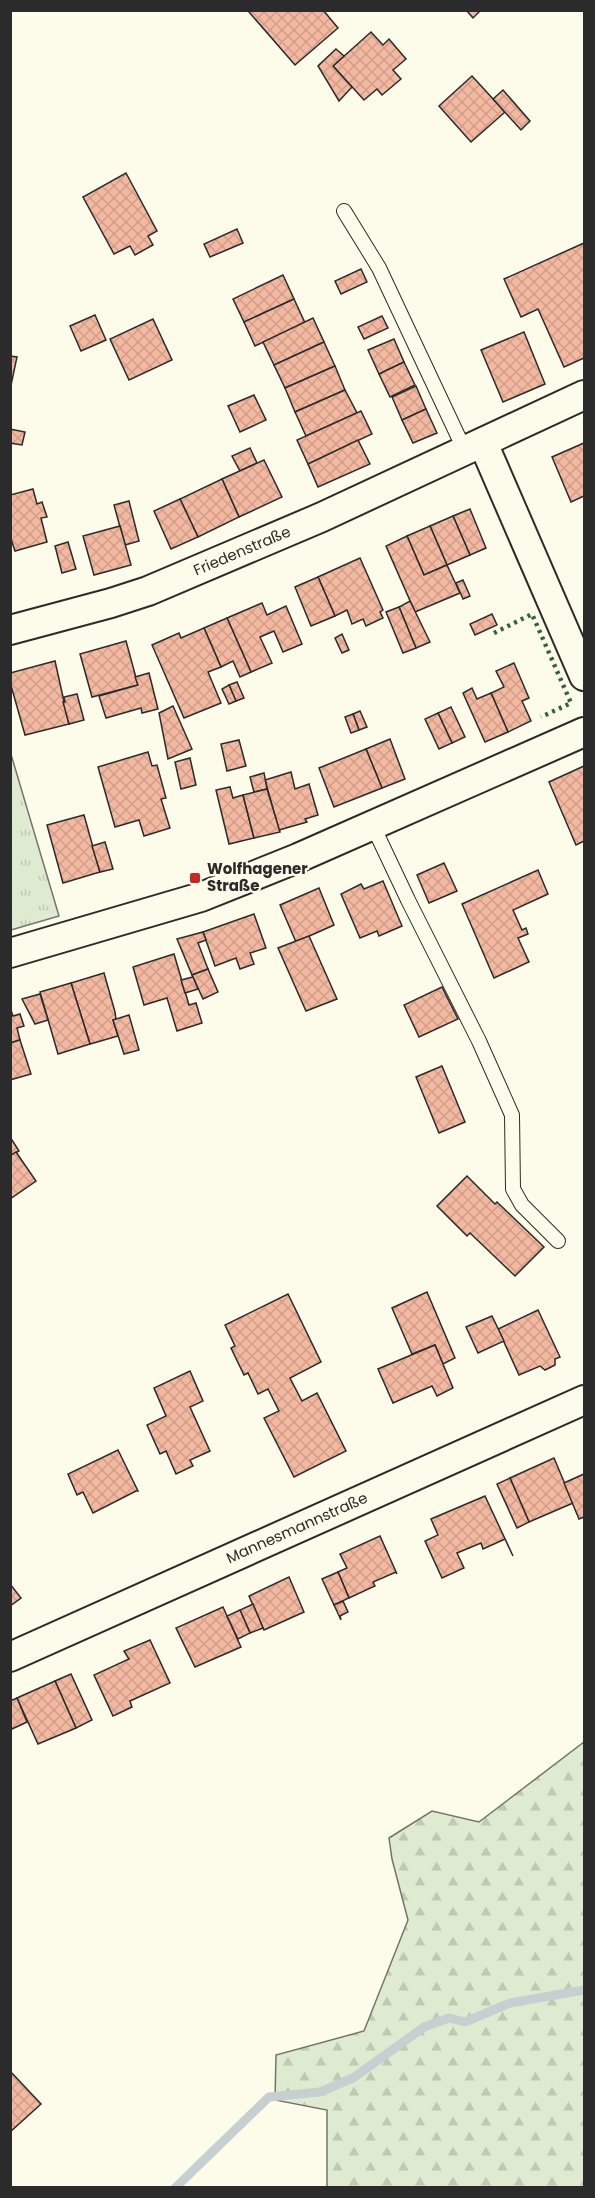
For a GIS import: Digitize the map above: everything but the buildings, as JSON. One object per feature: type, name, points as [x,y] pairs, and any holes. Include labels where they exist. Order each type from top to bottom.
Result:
[{"type":"street","name":"Friedenstraße","points":[[10,630],[148,591],[322,517],[585,395]]},
{"type":"street","points":[[474,447],[585,676]]},
{"type":"street","points":[[10,953],[201,897],[373,826],[585,732]]},
{"type":"street","name":"Mannesmannstraße","points":[[10,1657],[585,1400]]},
{"type":"lane","points":[[344,211],[379,268],[474,447]]},
{"type":"lane","points":[[373,826],[479,1041],[512,1115],[513,1189],[522,1204],[558,1241]]},
{"type":"green space","points":[[10,751],[59,916],[11,930],[10,930]]},
{"type":"green space","points":[[584,1742],[584,2187],[327,2187],[327,2110],[275,2100],[276,2055],[364,2031],[408,1920],[392,1859],[389,1838],[432,1811],[479,1822]]},
{"type":"waterway","points":[[175,2188],[269,2097],[320,2092],[353,2078],[424,2027],[449,2018],[465,2022],[510,2003],[584,1990]]},
{"type":"hedge","points":[[494,633],[532,614],[571,703],[541,717]]},
{"type":"place","name":"Wolfhagener Straße","points":[[195,878]]}]
